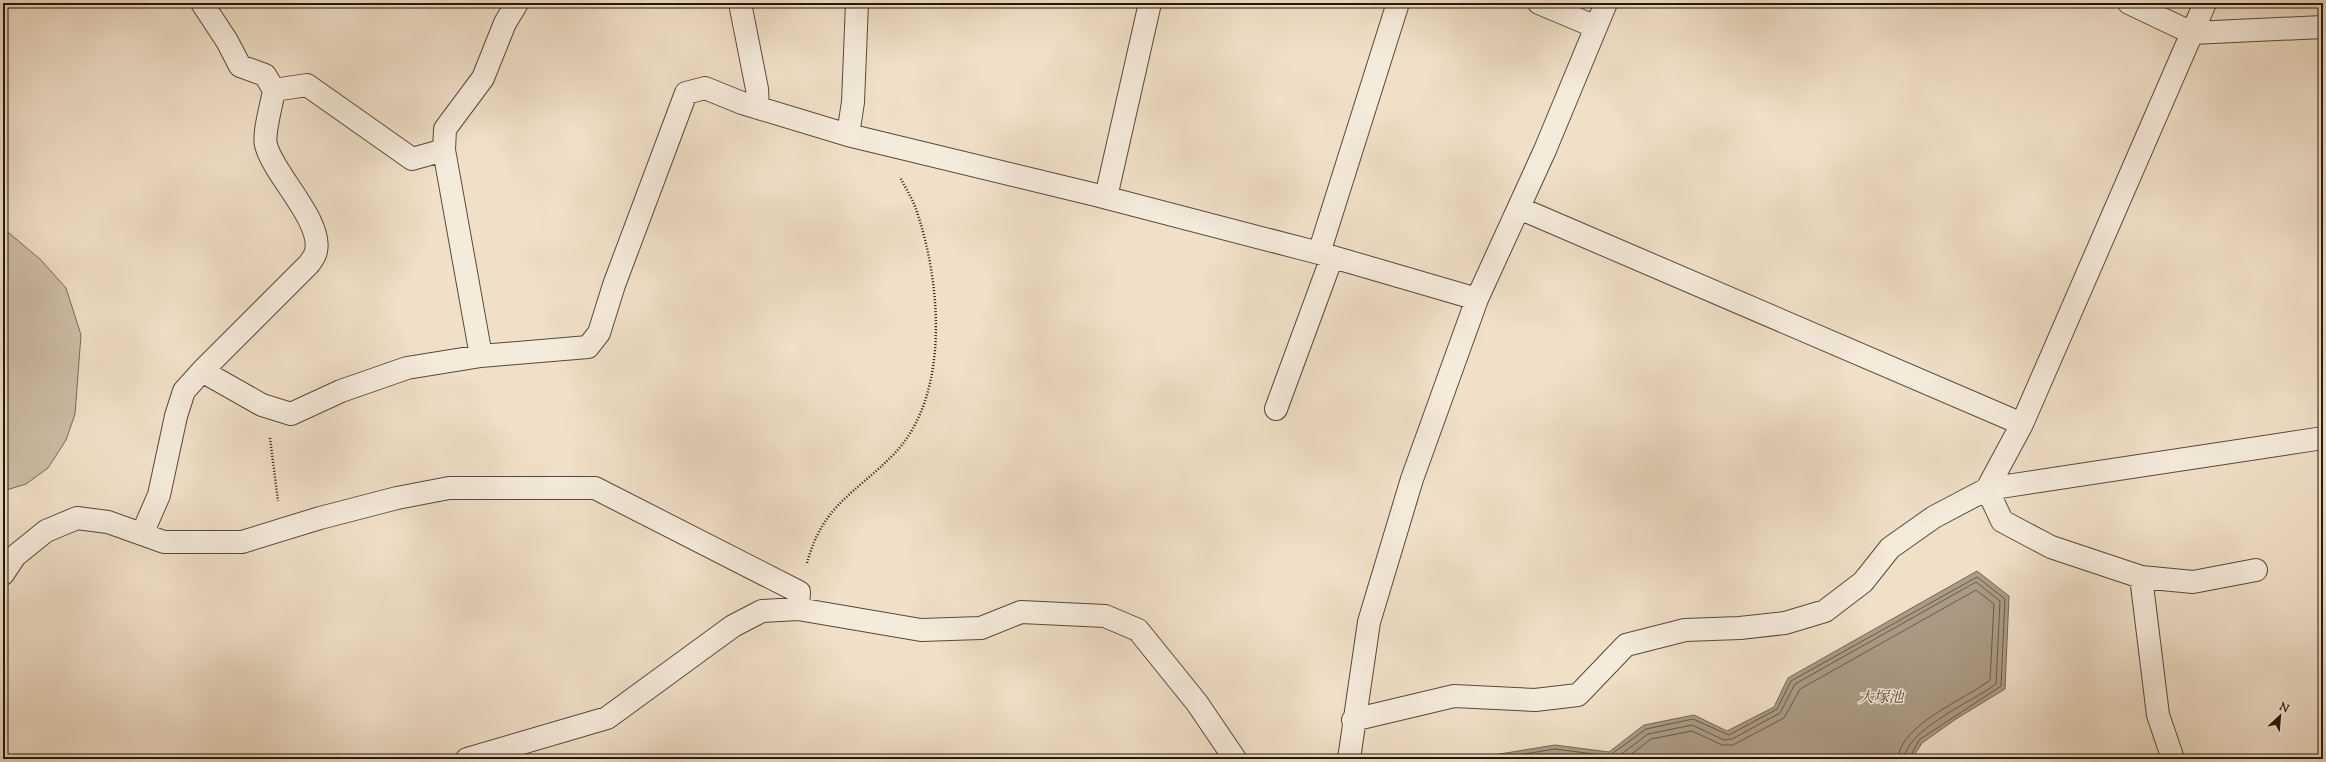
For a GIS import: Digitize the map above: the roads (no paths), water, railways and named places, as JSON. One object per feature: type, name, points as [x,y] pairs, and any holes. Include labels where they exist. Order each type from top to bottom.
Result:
[{"type":"street","points":[[142,534],[159,495],[176,416],[184,391],[202,370],[309,264],[317,251],[314,230],[297,198],[270,157],[265,142],[274,90],[265,75],[240,66],[227,41],[202,3]]},
{"type":"street","points":[[481,356],[444,150],[445,129],[483,78],[505,23],[517,3]]},
{"type":"street","points":[[740,3],[757,89],[758,108]]},
{"type":"street","points":[[848,135],[852,102],[857,3]]},
{"type":"street","points":[[1106,197],[1150,3]]},
{"type":"street","points":[[1276,409],[1326,255],[1398,3]]},
{"type":"street","points":[[1539,3],[1596,27]]},
{"type":"street","points":[[1348,759],[1353,720],[1371,615],[1412,479],[1477,299],[1519,208],[1606,3]]},
{"type":"street","points":[[2130,3],[2192,33],[2323,27]]},
{"type":"street","points":[[1987,489],[2022,424],[2205,3]]},
{"type":"street","points":[[274,90],[307,85],[412,159],[444,150]]},
{"type":"street","points":[[202,370],[262,405],[291,414],[341,391],[407,368],[481,356],[588,347],[599,333],[614,285],[686,93],[705,88],[758,108],[848,135],[1106,197],[1326,255],[1477,299]]},
{"type":"street","points":[[1519,208],[2022,424]]},
{"type":"street","points":[[1353,720],[1454,696],[1535,700],[1578,695],[1626,645],[1684,630],[1740,628],[1777,624],[1825,611],[1863,582],[1890,548],[1934,517],[1987,489],[2323,438]]},
{"type":"street","points":[[3,574],[15,556],[46,531],[77,518],[108,522],[164,542],[242,542],[397,498],[449,488],[595,488],[798,600],[921,630],[981,628],[1021,612],[1105,616],[1138,630],[1197,703],[1235,759]]},
{"type":"street","points":[[1987,489],[2002,521],[2051,548],[2141,578],[2193,582],[2256,570]]},
{"type":"street","points":[[2141,578],[2158,715],[2173,759]]},
{"type":"street","points":[[467,759],[607,718],[733,626],[762,611],[798,600]]},
{"type":"water","name":"大塚池","points":[[1977,571],[2009,596],[2005,689],[1956,719],[1922,743],[1912,759],[1469,759],[1555,745],[1609,752],[1644,725],[1694,715],[1727,731],[1774,707],[1788,678]]}]
